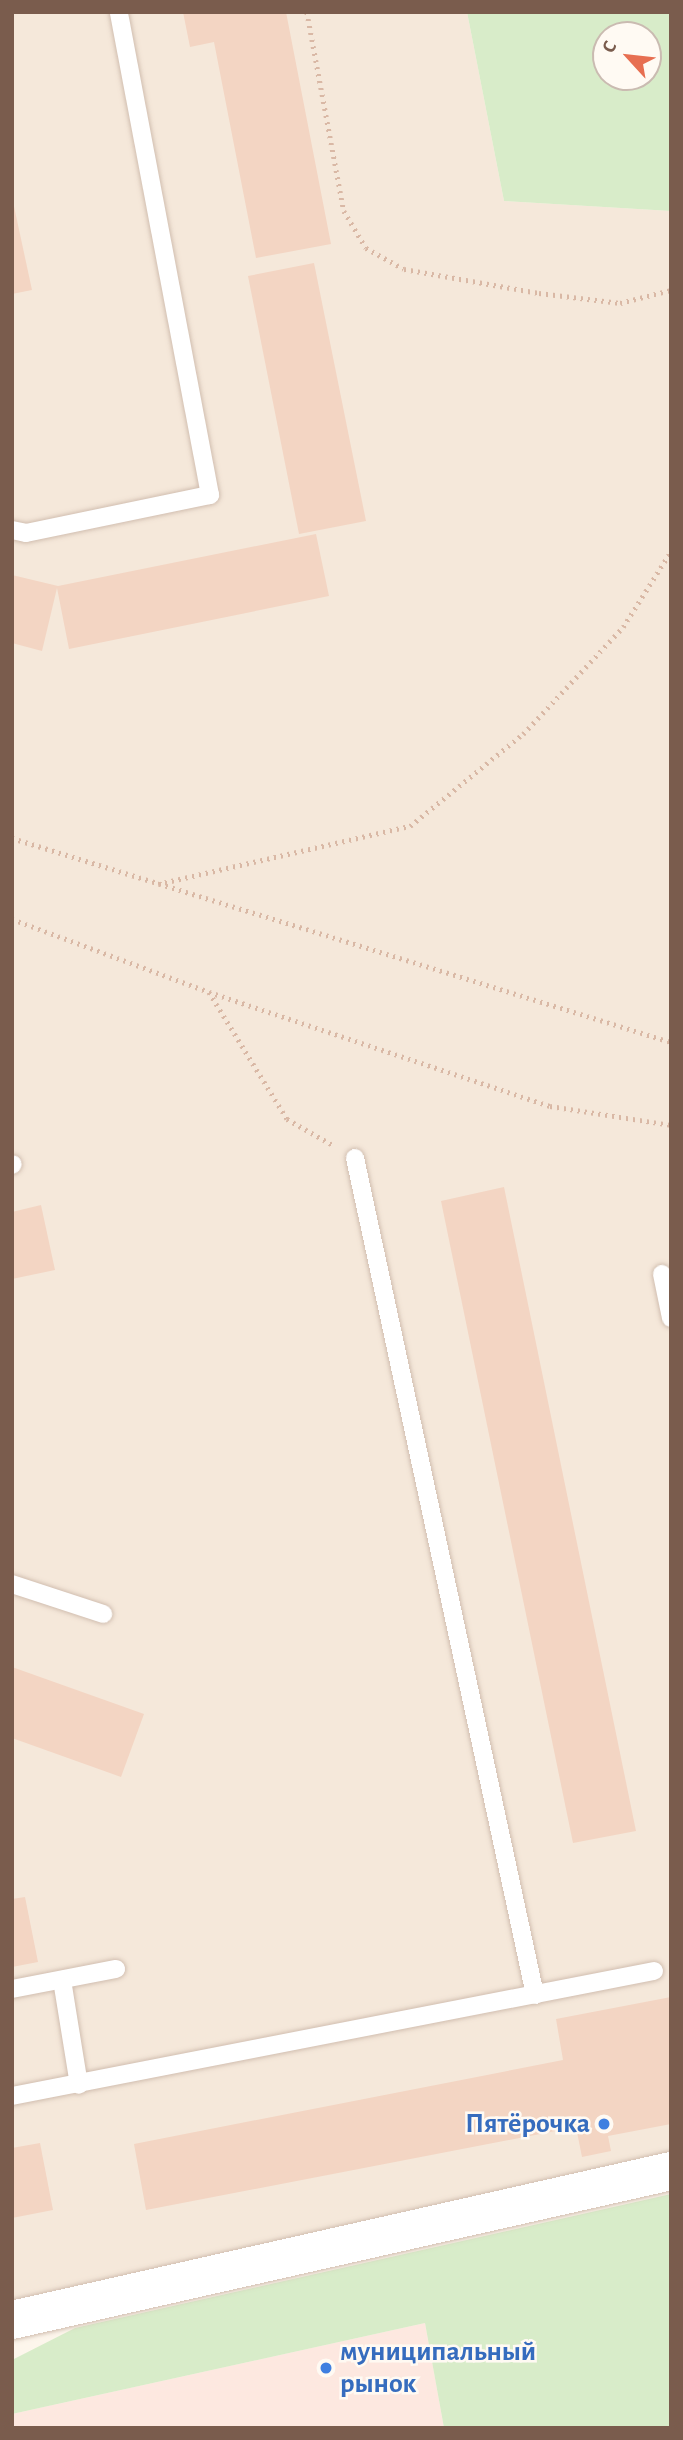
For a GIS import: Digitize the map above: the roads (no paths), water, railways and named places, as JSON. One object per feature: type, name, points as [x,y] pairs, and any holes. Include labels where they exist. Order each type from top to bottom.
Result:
[{"type":"street","points":[[12,2320],[671,2171]]},
{"type":"lane","points":[[12,530],[26,533],[210,495],[119,12]]},
{"type":"lane","points":[[355,1158],[535,1995]]},
{"type":"lane","points":[[662,1274],[671,1318]]},
{"type":"lane","points":[[12,1584],[103,1614]]},
{"type":"lane","points":[[12,1989],[116,1969]]},
{"type":"lane","points":[[12,2096],[654,1971]]},
{"type":"lane","points":[[62,1980],[79,2085]]},
{"type":"place","name":"Пятёрочка","points":[[604,2124]]},
{"type":"place","name":"муниципальный рынок","points":[[326,2368]]}]
